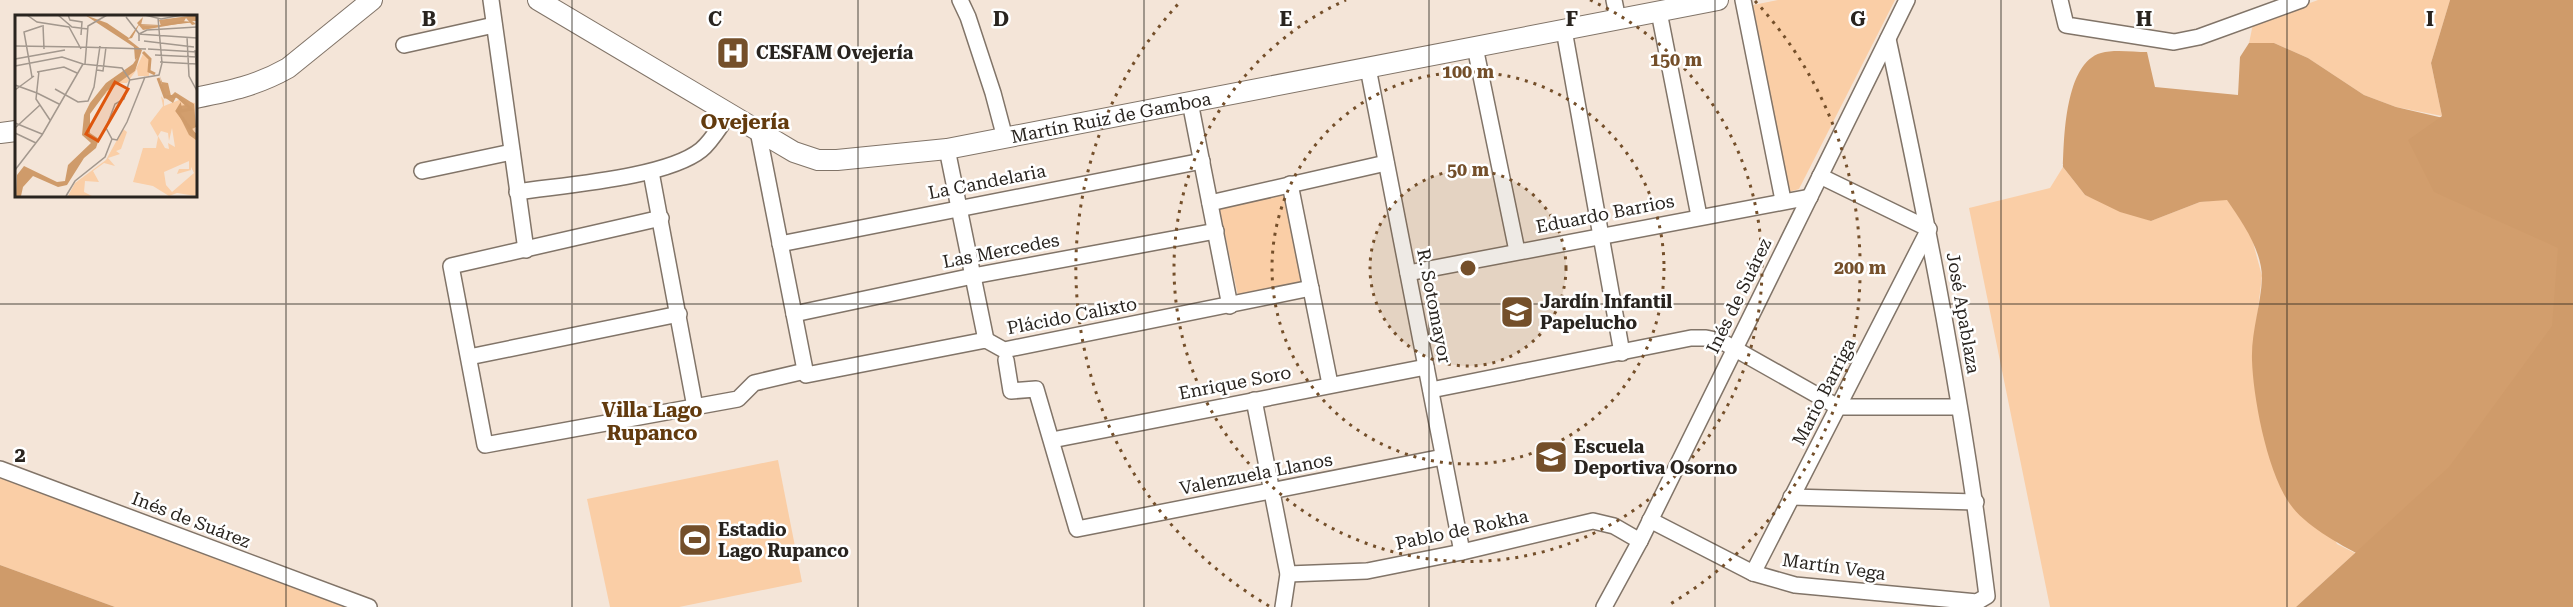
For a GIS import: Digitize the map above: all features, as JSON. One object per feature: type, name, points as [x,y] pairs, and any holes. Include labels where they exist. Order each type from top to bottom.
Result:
[{"type":"street","points":[[196,98],[249,87],[272,77],[288,68],[372,0]]},
{"type":"street","points":[[490,0],[526,250]]},
{"type":"street","name":"Martín Ruiz de Gamboa","points":[[538,0],[794,152],[818,160],[855,159],[947,149],[1718,0]]},
{"type":"street","points":[[960,0],[968,17],[993,93],[1005,138]]},
{"type":"street","points":[[1614,0],[1618,20]]},
{"type":"street","points":[[1743,0],[1783,200]]},
{"type":"street","name":"Inés de Suárez","points":[[1604,607],[1640,541],[1907,0]]},
{"type":"street","points":[[2060,0],[2066,25],[2174,42],[2199,37],[2301,0]]},
{"type":"street","points":[[1659,12],[1700,216]]},
{"type":"street","points":[[404,45],[494,26]]},
{"type":"street","points":[[1564,30],[1622,353]]},
{"type":"street","name":"José Apablaza","points":[[1888,39],[1929,229],[1976,502],[1987,596]]},
{"type":"street","points":[[1475,47],[1517,251]]},
{"type":"street","name":"R. Sotomayor","points":[[1368,68],[1462,552]]},
{"type":"street","points":[[1190,102],[1230,306]]},
{"type":"street","points":[[518,192],[651,172],[688,158],[701,150],[729,114]]},
{"type":"street","points":[[0,133],[15,131]]},
{"type":"street","points":[[758,131],[805,373]]},
{"type":"street","points":[[947,149],[986,340]]},
{"type":"street","points":[[422,171],[512,152]]},
{"type":"street","name":"La Candelaria","points":[[780,244],[958,207],[1202,161]]},
{"type":"street","points":[[1210,203],[1386,163]]},
{"type":"street","points":[[651,172],[695,407]]},
{"type":"street","points":[[1820,176],[1929,229]]},
{"type":"street","points":[[1290,184],[1330,384]]},
{"type":"street","name":"Eduardo Barrios","points":[[1408,273],[1783,200],[1810,197]]},
{"type":"street","points":[[661,218],[451,266],[469,357],[679,314]]},
{"type":"street","name":"Mario Barriga","points":[[1754,573],[1929,229]]},
{"type":"street","name":"Las Mercedes","points":[[794,314],[973,276],[1216,231]]},
{"type":"street","name":"Plácido Calixto","points":[[469,357],[485,445],[738,399],[754,383],[805,373],[986,340],[1004,350],[1311,288]]},
{"type":"street","points":[[1431,390],[1699,338],[1714,339],[1735,349],[1838,407],[1959,406]]},
{"type":"street","points":[[1006,360],[1011,391],[1036,389],[1052,440]]},
{"type":"street","name":"Enrique Soro","points":[[1052,440],[1426,366]]},
{"type":"street","points":[[1254,400],[1288,574],[1283,607]]},
{"type":"street","name":"Valenzuela Llanos","points":[[1052,440],[1077,529],[1443,457]]},
{"type":"street","name":"Inés de Suárez","points":[[0,469],[369,607]]},
{"type":"street","points":[[1791,497],[1976,502]]},
{"type":"street","name":"Martín Vega","points":[[1650,520],[1754,573],[1795,585],[1977,602],[1987,596]]},
{"type":"street","name":"Pablo de Rokha","points":[[1288,574],[1367,571],[1462,552],[1593,521],[1614,526],[1640,541]]},
{"type":"shaded area","points":[[1778,0],[1895,0],[1799,189],[1789,192],[1753,5]]},
{"type":"shaded area","points":[[2318,0],[2450,0],[2431,63],[2442,116],[2396,107],[2364,95],[2308,58],[2274,43],[2249,43],[2253,24]]},
{"type":"shaded area","points":[[2450,0],[2573,0],[2573,607],[2296,607],[2449,467],[2552,326],[2558,248],[2434,192],[2408,140],[2442,116],[2431,63]]},
{"type":"shaded area","points":[[2249,43],[2274,43],[2308,58],[2364,95],[2396,107],[2456,121],[2572,240],[2565,331],[2459,476],[2368,559],[2308,523],[2293,508],[2276,478],[2259,416],[2253,376],[2252,350],[2261,288],[2261,268],[2250,237],[2227,200],[2200,202],[2151,221],[2120,212],[2085,195],[2063,167],[2066,121],[2073,86],[2080,71],[2089,60],[2106,52],[2147,52],[2155,87],[2238,95],[2240,57]]},
{"type":"shaded area","points":[[2063,167],[2085,195],[2151,221],[2200,202],[2227,199],[2251,235],[2262,276],[2252,359],[2337,544],[2355,553],[2296,607],[2050,607],[1969,208],[2050,188]]},
{"type":"shaded area","points":[[1285,192],[1304,282],[1238,296],[1219,206]]},
{"type":"shaded area","name":"Estadio Lago Rupanco","points":[[778,460],[802,582],[679,607],[610,607],[587,499]]},
{"type":"shaded area","points":[[0,472],[358,607],[115,607],[0,565]]},
{"type":"shaded area","points":[[0,565],[115,607],[0,607]]},
{"type":"place","name":"CESFAM Ovejería","points":[[733,53]]},
{"type":"place","name":"Jardín Infantil Papelucho","points":[[1517,312]]},
{"type":"place","name":"Escuela Deportiva Osorno","points":[[1551,457]]},
{"type":"place","name":"Estadio Lago Rupanco","points":[[695,540]]},
{"type":"district","name":"Ovejería","points":[[745,122]]},
{"type":"district","name":"Villa Lago Rupanco","points":[[652,422]]}]
